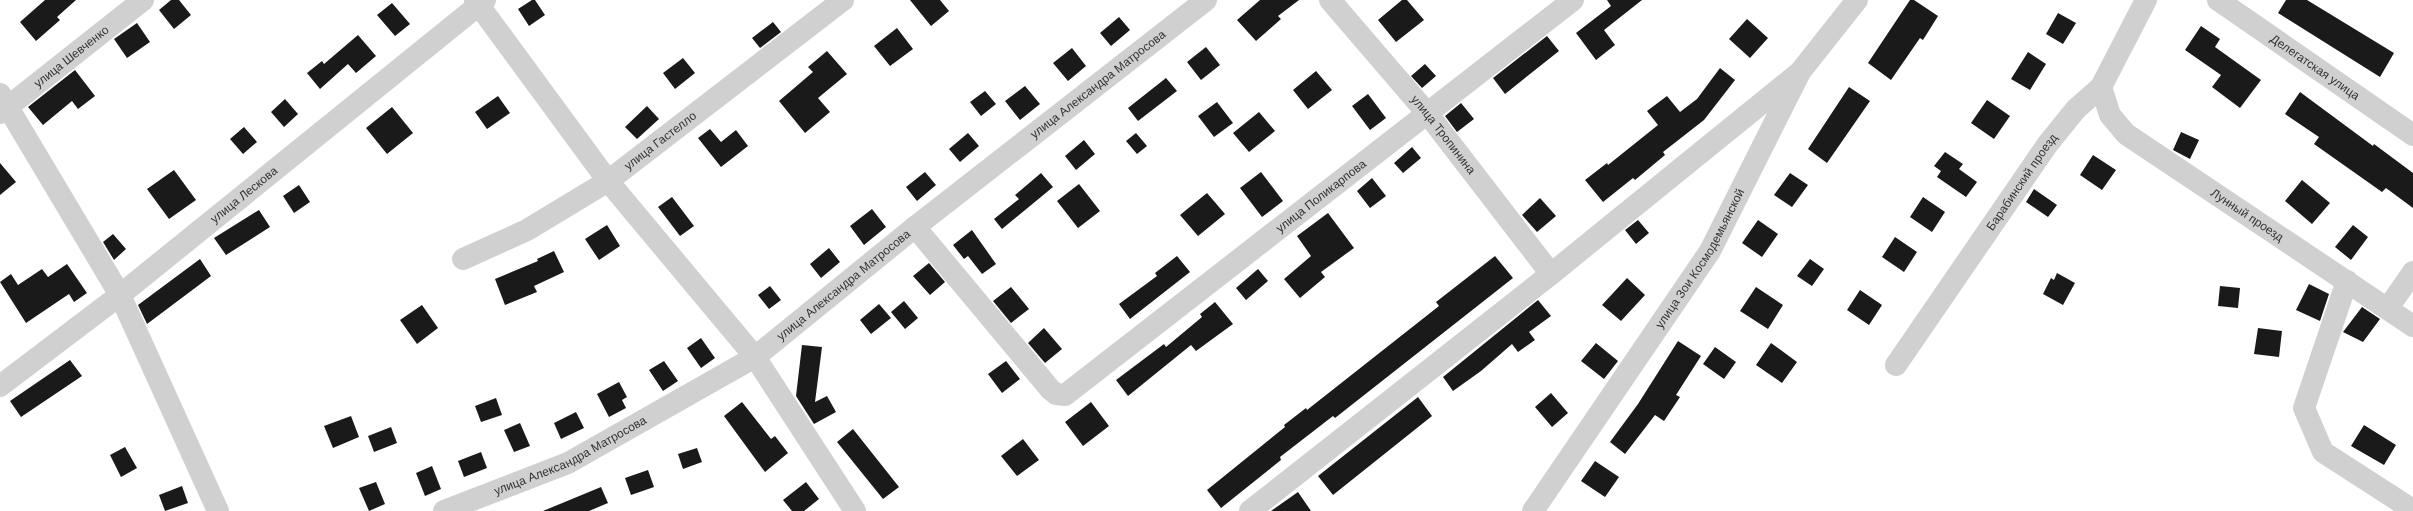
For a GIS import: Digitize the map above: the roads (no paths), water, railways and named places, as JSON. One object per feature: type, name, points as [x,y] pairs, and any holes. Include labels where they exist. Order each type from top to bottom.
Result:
[{"type":"street","name":"улица Шевченко","points":[[3,104],[143,0]]},
{"type":"street","name":"улица Гастелло","points":[[463,258],[527,230],[608,181],[843,0]]},
{"type":"street","name":"улица Александра Матросова","points":[[444,511],[568,463],[755,357],[915,227],[1206,0]]},
{"type":"street","name":"улица Тропинина","points":[[1330,0],[1427,114],[1551,274]]},
{"type":"street","name":"улица Поликарпова","points":[[915,227],[1050,389],[1061,396],[1069,393],[1573,0]]},
{"type":"street","name":"улица Зои Космодемьянской","points":[[1533,511],[1710,251],[1800,72],[1857,0]]},
{"type":"street","name":"Барабинский проезд","points":[[1896,365],[2047,145],[2076,109],[2101,87],[2146,0]]},
{"type":"street","name":"Делегатская улица","points":[[2218,0],[2413,135]]},
{"type":"street","points":[[479,2],[608,181],[755,357],[855,511]]},
{"type":"street","name":"улица Лескова","points":[[0,386],[120,295],[479,2]]},
{"type":"street","points":[[1250,511],[1551,274],[1800,72]]},
{"type":"street","name":"Лунный проезд","points":[[2101,87],[2110,115],[2126,134],[2348,281],[2413,326]]},
{"type":"street","points":[[3,104],[120,295],[218,511]]},
{"type":"street","points":[[2388,308],[2413,272]]},
{"type":"street","points":[[2348,281],[2304,408],[2322,452],[2413,510]]}]
